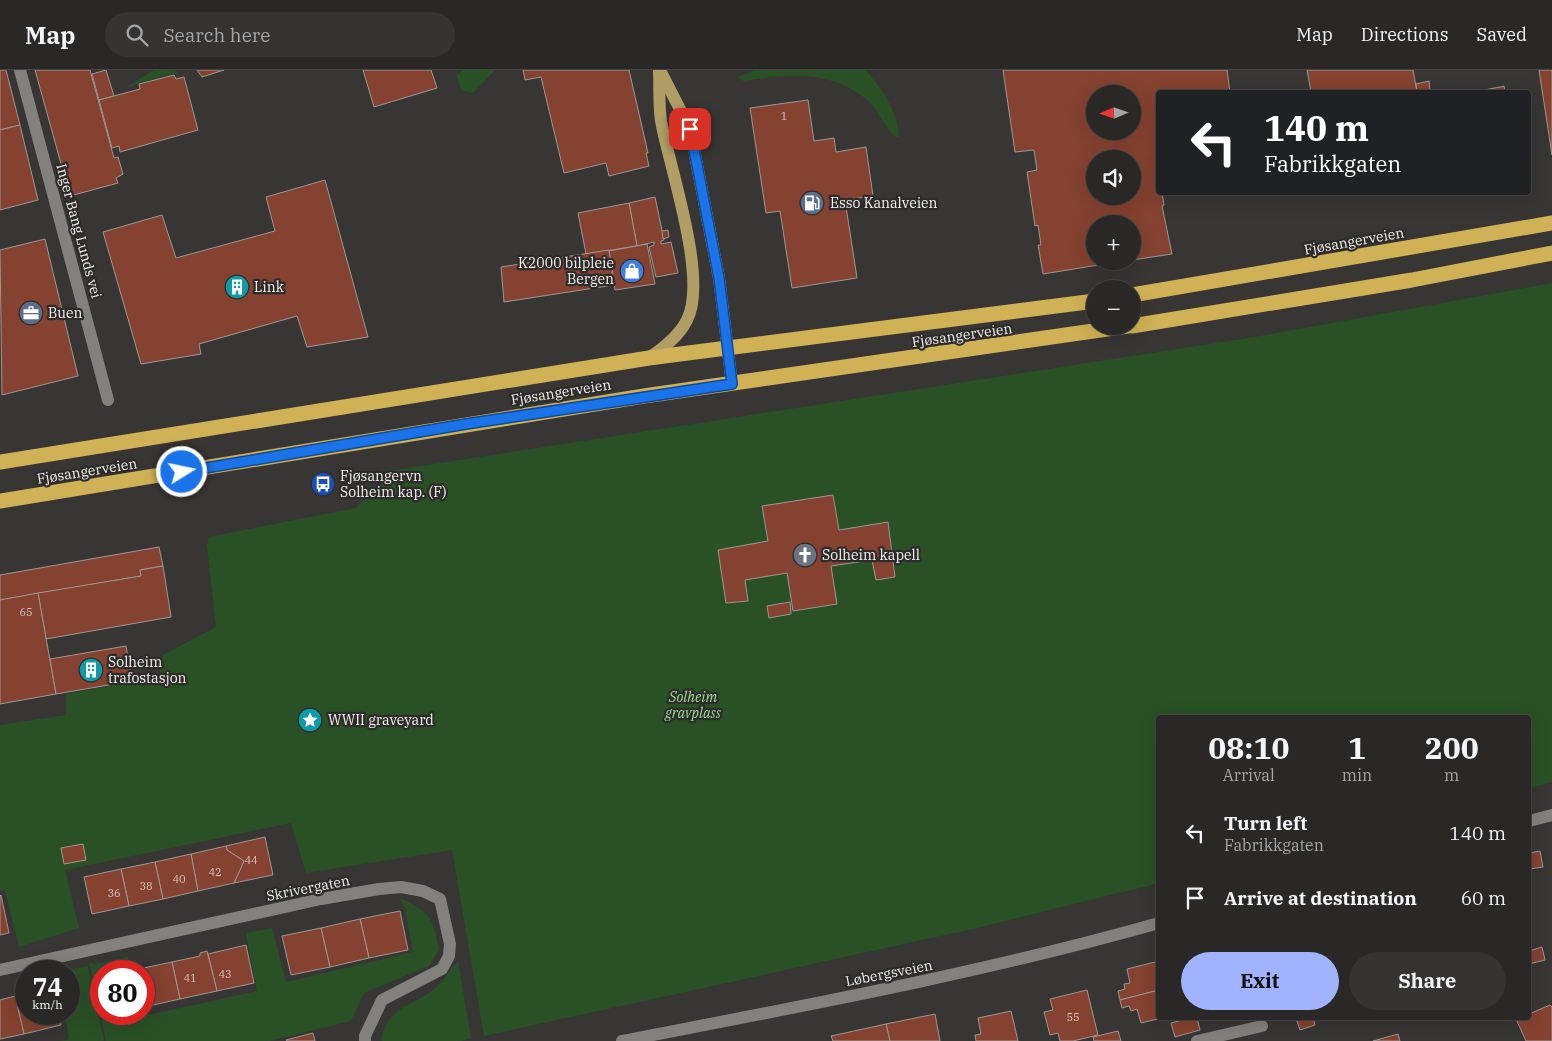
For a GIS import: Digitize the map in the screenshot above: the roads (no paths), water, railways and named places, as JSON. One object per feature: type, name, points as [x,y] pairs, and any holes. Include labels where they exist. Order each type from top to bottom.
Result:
[{"type":"highway","name":"Fjøsangerveien","points":[[1141,293],[1552,223]]},
{"type":"highway","points":[[1141,325],[1412,280],[1552,253]]},
{"type":"highway","name":"Fjøsangerveien","points":[[0,462],[649,358],[1086,302]]},
{"type":"highway","name":"Fjøsangerveien","points":[[0,501],[126,482],[466,424],[1086,332]]},
{"type":"main road","points":[[660,70],[690,129],[719,278],[732,384]]},
{"type":"main road","points":[[649,358],[669,345],[688,319],[693,300],[694,281],[688,244],[661,123],[660,70]]},
{"type":"street","name":"Inger Bang Lunds vei","points":[[20,70],[108,400]]},
{"type":"street","points":[[1531,820],[1552,815]]},
{"type":"street","name":"Skrivergaten","points":[[0,970],[321,899],[379,889],[401,888],[423,891],[440,899],[450,944],[449,956],[442,969],[382,1000],[365,1036],[365,1041]]},
{"type":"street","name":"Løbergsveien","points":[[622,1041],[958,974],[1075,947],[1156,924]]},
{"type":"street","points":[[1197,1041],[1262,1026]]},
{"type":"place","name":"Esso Kanalveien","points":[[812,203]]},
{"type":"place","name":"K2000 bilpleie Bergen","points":[[632,271]]},
{"type":"place","name":"Link","points":[[237,287]]},
{"type":"place","name":"Buen","points":[[31,313]]},
{"type":"place","name":"Fjøsangervn Solheim kap. (F)","points":[[323,484]]},
{"type":"place","name":"Solheim kapell","points":[[805,555]]},
{"type":"place","name":"Solheim trafostasjon","points":[[91,670]]},
{"type":"place","name":"WWII graveyard","points":[[310,720]]},
{"type":"park label","name":"Solheim gravplass","points":[[693,706]]}]
